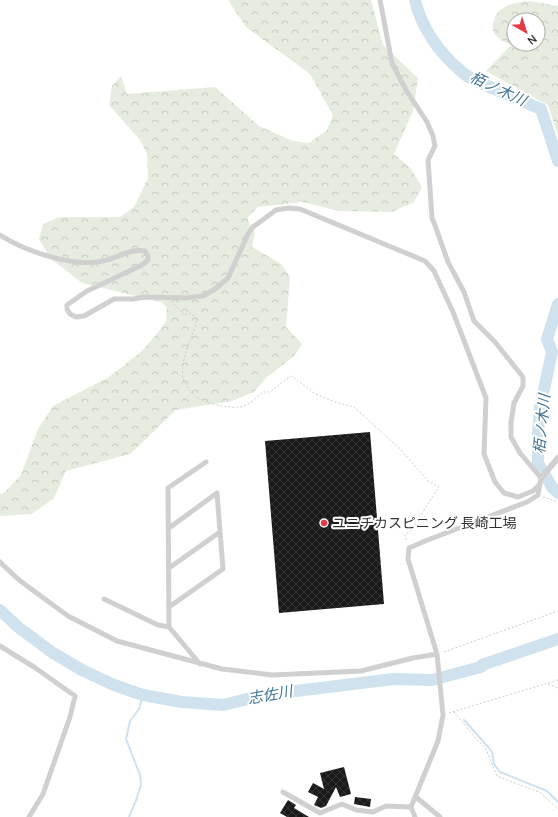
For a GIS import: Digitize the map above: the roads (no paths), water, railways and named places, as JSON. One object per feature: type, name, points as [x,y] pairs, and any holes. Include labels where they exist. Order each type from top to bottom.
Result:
[{"type":"street","points":[[380,0],[392,63],[406,90],[427,122],[433,136],[435,146],[428,160],[432,218],[448,262],[464,292],[474,321],[495,342],[523,377],[523,386],[514,403],[511,422],[511,436],[520,453],[540,482],[538,495],[527,502],[409,548],[408,559],[437,654],[443,707],[438,741],[411,807],[415,817]]},
{"type":"street","points":[[0,235],[45,255],[70,262],[90,264],[116,258],[138,249],[145,251],[148,256],[148,260],[142,265],[87,291],[67,305],[67,309],[70,314],[76,317],[84,316],[114,299],[146,297],[185,298],[203,296],[215,289],[228,278],[248,234],[253,227],[276,210],[289,208],[300,209],[425,262],[434,271],[453,312],[486,398],[484,454],[495,482],[504,493],[518,497],[533,491],[558,458]]},
{"type":"street","points":[[169,627],[168,488],[206,462]]},
{"type":"street","points":[[169,528],[217,493],[223,570],[169,607]]},
{"type":"street","points":[[169,568],[220,532]]},
{"type":"street","points":[[0,562],[19,580],[68,616],[117,641],[222,669],[272,675],[361,671],[413,658],[437,654]]},
{"type":"street","points":[[104,599],[158,625],[169,627],[200,664]]},
{"type":"street","points":[[0,646],[34,667],[74,696],[70,717],[43,794],[29,817]]},
{"type":"street","points":[[283,792],[320,813],[342,804],[356,810],[373,812],[386,806],[411,807]]},
{"type":"street","points":[[416,797],[440,817]]},
{"type":"waterway","name":"栢ノ木川","points":[[415,0],[422,20],[432,39],[446,57],[461,71],[477,82],[541,109],[558,161]]},
{"type":"waterway","name":"栢ノ木川","points":[[558,304],[547,339],[552,352],[540,408],[538,434],[538,463],[552,487],[558,493]]},
{"type":"waterway","name":"志佐川","points":[[0,610],[18,627],[53,653],[82,670],[114,685],[143,695],[182,702],[223,705],[264,695],[393,679],[432,680],[481,667],[482,665],[558,639]]},
{"type":"waterway","points":[[129,817],[141,784],[140,775],[126,739],[130,721],[139,709],[143,695]]},
{"type":"waterway","points":[[464,720],[492,752],[494,764],[500,772],[547,791],[558,802]]},
{"type":"place","name":"ユニチカスピニング 長崎工場","points":[[324,523]]}]
